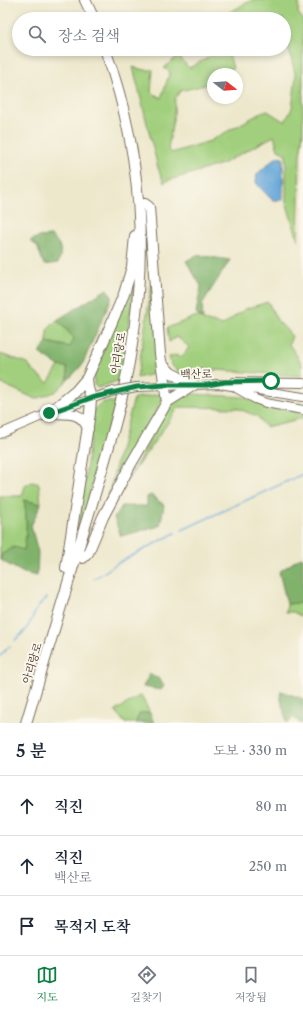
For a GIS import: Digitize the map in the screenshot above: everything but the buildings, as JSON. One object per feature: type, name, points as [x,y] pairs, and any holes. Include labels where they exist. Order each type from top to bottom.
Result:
[{"type":"highway","points":[[85,0],[91,12]]},
{"type":"highway","points":[[92,0],[97,12]]},
{"type":"highway","name":"아리랑로","points":[[26,723],[112,435],[125,380],[134,331],[141,251],[140,222],[134,164],[126,120],[107,56]]},
{"type":"highway","name":"아리랑로","points":[[32,723],[83,558],[126,406],[137,353],[141,323],[145,280],[145,204],[135,133],[122,80],[113,56]]},
{"type":"highway","points":[[145,204],[149,207],[162,364],[167,402]]},
{"type":"highway","points":[[49,413],[76,391],[87,378],[101,349],[124,294],[132,267],[136,226],[140,222]]},
{"type":"highway","points":[[162,364],[171,373],[194,385]]},
{"type":"highway","points":[[60,610],[58,604],[68,560],[88,429],[91,398],[87,378]]},
{"type":"highway","points":[[83,558],[88,553],[103,517],[131,464],[167,402],[194,385]]},
{"type":"highway","points":[[49,413],[77,414],[85,420],[88,429]]},
{"type":"main road","points":[[219,384],[225,382],[303,383]]},
{"type":"main road","name":"백산로","points":[[0,434],[49,413],[91,398],[137,387],[219,384],[303,397]]},
{"type":"main road","points":[[232,386],[260,401],[303,410]]},
{"type":"green space","points":[[252,0],[299,0],[298,13],[303,19],[303,133],[300,155],[298,240],[286,202],[286,154],[278,150],[274,136],[222,164],[170,179],[164,183],[158,168],[133,67],[144,70],[153,70],[151,92],[161,98],[170,72],[164,68],[178,56],[189,68],[211,56],[229,56],[233,68],[207,68],[207,84],[180,91],[175,99],[168,149],[171,153],[210,141],[266,110],[285,122],[292,108],[296,77],[291,56],[291,12],[230,12]]},
{"type":"green space","points":[[51,236],[59,245],[61,251],[60,258],[58,263],[44,265],[37,246],[30,241],[38,237]]},
{"type":"green space","points":[[197,255],[230,260],[202,304],[203,320],[196,313],[201,286],[186,261]]},
{"type":"green space","points":[[136,269],[122,379],[98,388],[94,385],[94,373]]},
{"type":"green space","points":[[152,282],[161,372],[137,378]]},
{"type":"green space","points":[[107,289],[112,297],[82,365],[68,380],[67,367],[59,366],[39,353],[47,342],[70,347],[74,338],[57,320]]},
{"type":"green space","points":[[268,302],[277,320],[292,336],[289,344],[302,364],[303,376],[201,369],[179,372],[171,365],[169,357],[176,355],[179,357],[183,356],[189,347],[177,337],[169,342],[167,328],[197,316],[203,320],[223,325],[245,309]]},
{"type":"green space","points":[[57,320],[74,338],[70,347],[47,342],[47,330]]},
{"type":"green space","points":[[0,354],[28,363],[32,370],[48,383],[59,366],[67,367],[68,380],[55,392],[36,399],[0,383]]},
{"type":"green space","points":[[159,394],[163,399],[105,506],[134,398]]},
{"type":"green space","points":[[193,394],[243,397],[303,414],[303,418],[266,427],[257,416],[236,408],[179,407],[130,476],[169,406],[184,397]]},
{"type":"green space","points":[[104,402],[116,402],[77,539],[94,409]]},
{"type":"green space","points":[[32,482],[39,484],[41,504],[24,500],[26,513],[26,537],[24,550],[2,554],[0,560],[0,496],[22,496],[25,486]]},
{"type":"green space","points":[[151,495],[164,505],[160,526],[121,536],[114,518],[122,506],[147,506],[147,497]]},
{"type":"green space","points":[[24,500],[41,504],[31,526],[38,552],[37,576],[24,573],[0,560],[2,554],[14,547],[24,550],[26,537],[26,513]]},
{"type":"green space","points":[[301,557],[303,558],[303,606],[299,603],[287,604],[279,572]]},
{"type":"green space","points":[[299,603],[303,606],[303,617],[293,612],[286,612],[287,604]]},
{"type":"green space","points":[[150,673],[154,677],[158,678],[164,686],[161,690],[143,687]]},
{"type":"green space","points":[[281,691],[303,699],[303,723],[300,723],[294,717],[287,723],[280,696]]},
{"type":"green space","points":[[141,695],[150,713],[140,713],[135,723],[125,723],[115,711]]},
{"type":"green space","points":[[140,713],[150,713],[154,723],[135,723]]},
{"type":"water","points":[[279,157],[283,158],[283,200],[272,200],[256,183],[257,174],[274,159]]},
{"type":"waterway","points":[[182,530],[303,474]]},
{"type":"waterway","points":[[94,579],[118,563],[175,533]]},
{"type":"waterway","points":[[15,640],[25,631],[37,609],[47,598]]},
{"type":"waterway","points":[[0,656],[10,646]]},
{"type":"route","points":[[49,413],[91,398],[137,387],[271,381]]}]
